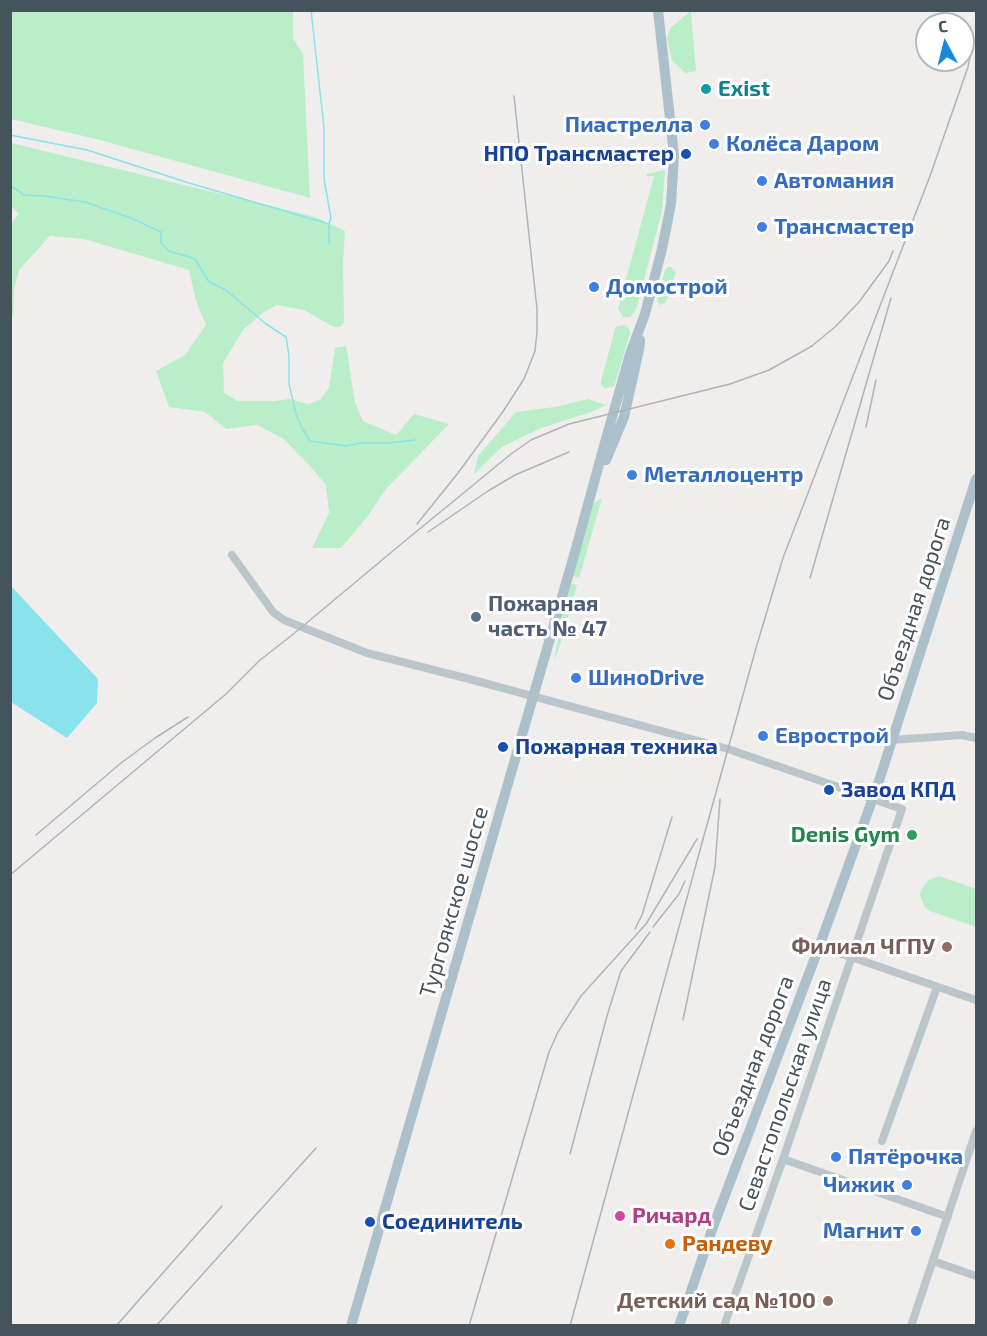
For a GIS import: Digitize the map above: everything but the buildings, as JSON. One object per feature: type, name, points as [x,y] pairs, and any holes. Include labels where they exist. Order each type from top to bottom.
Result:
[{"type":"main road","name":"Тургоякское шоссе","points":[[351,1326],[593,489],[624,417],[639,350],[641,324],[664,240],[671,204],[674,169],[673,137],[658,10]]},
{"type":"main road","name":"Объездная дорога","points":[[679,1326],[713,1227],[873,798],[976,479]]},
{"type":"street","points":[[232,555],[273,612],[284,620],[367,653],[728,749],[873,798]]},
{"type":"street","points":[[892,740],[962,735],[976,738]]},
{"type":"street","name":"Севастопольская улица","points":[[724,1326],[902,808],[873,798]]},
{"type":"street","points":[[819,947],[976,1000]]},
{"type":"street","points":[[882,1141],[937,987]]},
{"type":"street","points":[[911,1326],[976,1131]]},
{"type":"street","points":[[783,1159],[948,1216]]},
{"type":"street","points":[[933,1261],[976,1276]]},
{"type":"green space","points":[[11,10],[293,11],[293,38],[303,54],[310,198],[100,140],[11,119]]},
{"type":"green space","points":[[691,11],[696,71],[686,73],[672,61],[667,38],[670,28]]},
{"type":"green space","points":[[11,143],[316,217],[345,231],[344,322],[340,327],[334,327],[304,310],[277,305],[264,312],[243,330],[223,363],[224,393],[238,401],[290,399],[308,404],[320,400],[329,388],[335,348],[346,346],[355,403],[363,421],[396,435],[414,414],[449,424],[386,489],[367,517],[341,548],[312,548],[329,513],[326,485],[284,439],[257,425],[226,429],[205,412],[169,407],[156,371],[185,355],[206,325],[196,301],[189,270],[84,239],[50,236],[19,270],[14,289],[13,316],[11,316],[11,223],[19,214],[11,206]]},
{"type":"green space","points":[[665,170],[662,211],[636,310],[630,317],[623,317],[618,309],[654,176],[646,174]]},
{"type":"green space","points":[[668,267],[676,272],[668,298],[660,305],[657,301],[658,296],[665,270]]},
{"type":"green space","points":[[625,325],[629,328],[630,333],[615,384],[613,387],[605,388],[601,385],[601,381],[615,329],[617,326]]},
{"type":"green space","points":[[588,399],[606,405],[541,428],[502,447],[474,474],[478,456],[516,412],[555,407]]},
{"type":"green space","points":[[602,498],[579,578],[573,576],[594,503]]},
{"type":"green space","points":[[571,584],[577,585],[554,660],[563,612]]},
{"type":"green space","points":[[939,876],[976,889],[976,927],[930,911],[925,907],[920,896],[921,890],[928,880]]},
{"type":"water","points":[[11,586],[98,679],[97,703],[67,738],[11,702]]},
{"type":"waterway","points":[[311,10],[324,128],[324,179],[331,218],[329,224]]},
{"type":"waterway","points":[[10,135],[87,150],[329,224],[329,243]]},
{"type":"waterway","points":[[10,186],[23,195],[85,202],[131,218],[161,232],[161,243],[169,251],[195,259],[209,282],[226,290],[266,324],[286,337],[289,384],[296,414],[310,441],[346,446],[415,440]]},
{"type":"railway","points":[[570,1326],[756,648],[783,558],[930,176],[966,72]]},
{"type":"railway","points":[[417,524],[502,413],[524,379],[535,351],[537,309],[514,96]]},
{"type":"railway","points":[[10,875],[226,694],[260,660],[511,454],[531,440],[569,424],[730,384],[769,370],[812,346],[836,326],[859,302],[889,261],[893,251]]},
{"type":"railway","points":[[810,578],[891,298]]},
{"type":"railway","points":[[866,427],[876,380]]},
{"type":"railway","points":[[428,532],[515,475],[569,452]]},
{"type":"railway","points":[[36,835],[121,763],[188,717]]},
{"type":"railway","points":[[683,1020],[715,867],[720,799]]},
{"type":"railway","points":[[635,929],[642,915],[672,817]]},
{"type":"railway","points":[[469,1326],[549,1052],[558,1032],[581,996],[646,924],[697,839]]},
{"type":"railway","points":[[653,927],[679,894],[685,881]]},
{"type":"railway","points":[[570,1154],[621,971],[650,932]]},
{"type":"railway","points":[[156,1326],[316,1148]]},
{"type":"railway","points":[[116,1326],[222,1206]]},
{"type":"place","name":"Exist","points":[[706,89]]},
{"type":"place","name":"Пиастрелла","points":[[705,125]]},
{"type":"place","name":"Колёса Даром","points":[[714,144]]},
{"type":"place","name":"НПО Трансмастер","points":[[686,154]]},
{"type":"place","name":"Автомания","points":[[762,181]]},
{"type":"place","name":"Трансмастер","points":[[762,227]]},
{"type":"place","name":"Домострой","points":[[594,287]]},
{"type":"place","name":"Металлоцентр","points":[[632,475]]},
{"type":"place","name":"Пожарная часть № 47","points":[[476,617]]},
{"type":"place","name":"ШиноDrive","points":[[576,678]]},
{"type":"place","name":"Еврострой","points":[[763,736]]},
{"type":"place","name":"Пожарная техника","points":[[503,747]]},
{"type":"place","name":"Завод КПД","points":[[829,790]]},
{"type":"place","name":"Denis Gym","points":[[912,835]]},
{"type":"place","name":"Филиал ЧГПУ","points":[[947,947]]},
{"type":"place","name":"Пятёрочка","points":[[836,1157]]},
{"type":"place","name":"Чижик","points":[[907,1185]]},
{"type":"place","name":"Ричард","points":[[620,1216]]},
{"type":"place","name":"Соединитель","points":[[370,1222]]},
{"type":"place","name":"Магнит","points":[[916,1231]]},
{"type":"place","name":"Рандеву","points":[[670,1244]]},
{"type":"place","name":"Детский сад №100","points":[[828,1301]]}]
